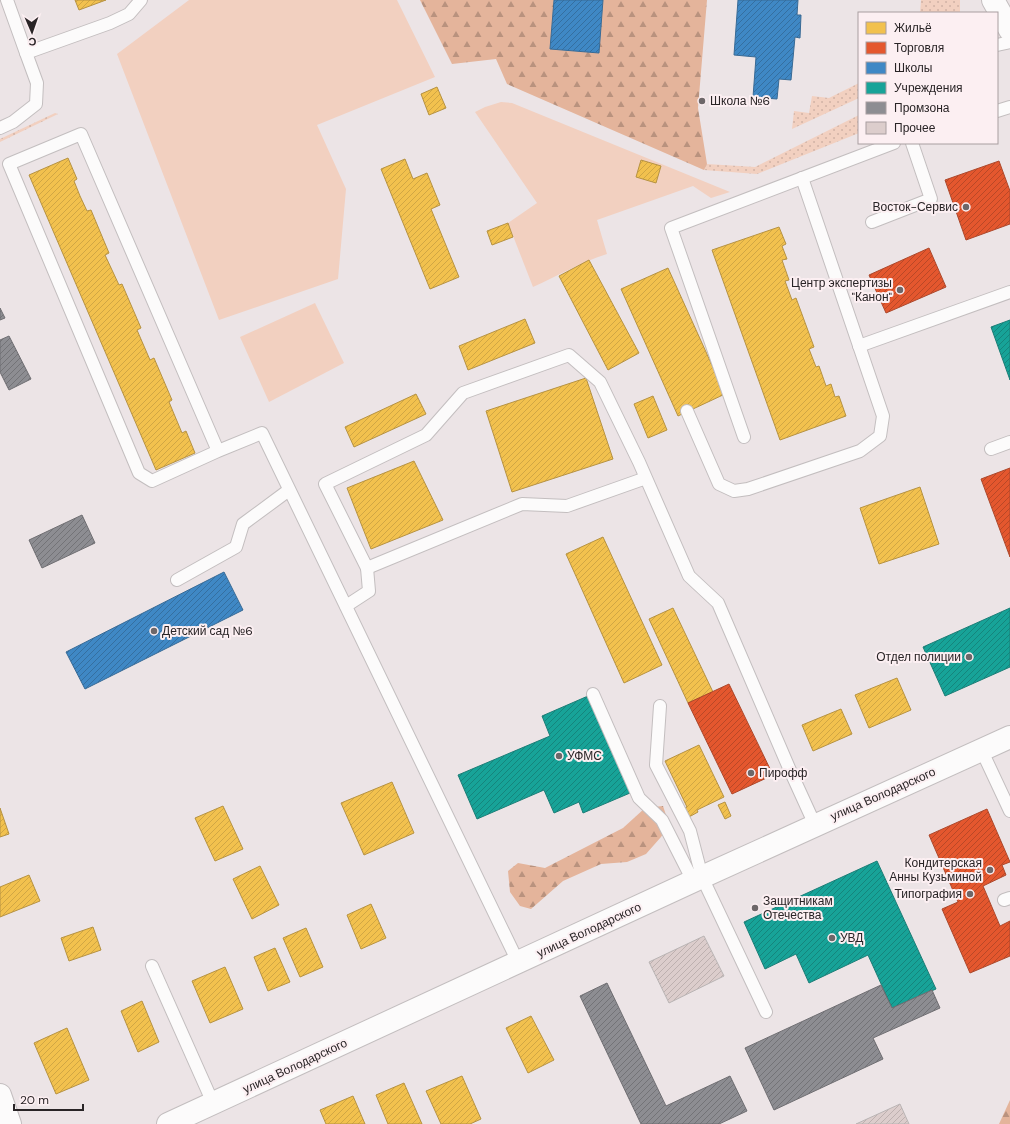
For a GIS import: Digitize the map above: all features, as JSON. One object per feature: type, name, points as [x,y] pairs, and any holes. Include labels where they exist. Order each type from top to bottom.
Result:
[{"type":"main road","points":[[993,0],[1010,30]]},
{"type":"main road","name":"улица Володарского","points":[[168,1124],[697,879],[1010,737]]},
{"type":"main road","points":[[0,1095],[10,1124]]},
{"type":"lane","points":[[0,128],[13,122],[36,104],[37,83],[7,0]]},
{"type":"lane","points":[[26,53],[110,24],[129,14],[141,0]]},
{"type":"lane","points":[[998,45],[1010,42]]},
{"type":"lane","points":[[998,111],[1010,107]]},
{"type":"lane","points":[[218,451],[81,134],[8,164],[139,473],[152,481],[262,433],[518,962]]},
{"type":"lane","points":[[744,437],[671,228],[891,144]]},
{"type":"lane","points":[[872,222],[931,199],[912,144]]},
{"type":"lane","points":[[688,412],[719,484],[734,491],[748,489],[860,451],[880,436],[883,416],[802,178]]},
{"type":"lane","points":[[859,346],[1010,292]]},
{"type":"lane","points":[[346,606],[369,591],[367,568],[325,484],[426,435],[463,393],[569,355],[600,382],[646,478],[689,576],[718,603],[815,825]]},
{"type":"lane","points":[[991,449],[1010,442]]},
{"type":"lane","points":[[367,568],[522,504],[567,506],[646,478]]},
{"type":"lane","points":[[177,580],[236,547],[243,524],[289,490]]},
{"type":"lane","points":[[594,694],[639,798],[662,820],[697,879],[766,1012]]},
{"type":"lane","points":[[660,706],[656,765],[690,831],[697,879]]},
{"type":"lane","points":[[981,750],[1010,811]]},
{"type":"lane","points":[[152,966],[213,1103]]},
{"type":"shaded area","points":[[189,0],[397,0],[435,77],[317,125],[346,189],[338,279],[219,320],[117,54]]},
{"type":"shaded area","points":[[921,0],[960,0],[960,12],[920,12]]},
{"type":"shaded area","points":[[858,84],[858,98],[792,129],[794,111],[809,113],[812,96],[829,98]]},
{"type":"shaded area","points":[[501,102],[512,103],[730,192],[711,198],[693,186],[597,220],[607,254],[579,265],[533,287],[508,223],[537,203],[475,112]]},
{"type":"shaded area","points":[[55,113],[58,114],[0,142],[0,139]]},
{"type":"shaded area","points":[[858,116],[858,133],[757,174],[704,170],[707,164],[755,167]]},
{"type":"shaded area","points":[[315,303],[344,363],[269,402],[240,337]]},
{"type":"green space","points":[[420,0],[554,0],[550,49],[599,53],[603,0],[707,0],[698,108],[707,164],[704,170],[507,84],[496,59],[452,64]]},
{"type":"green space","points":[[663,806],[669,824],[661,837],[646,854],[627,862],[601,864],[563,881],[531,909],[520,906],[510,892],[508,871],[518,863],[545,868],[623,828],[645,808]]},
{"type":"green space","points":[[1010,1100],[1010,1124],[999,1124]]},
{"type":"building: Жильё","points":[[75,0],[106,0],[79,10]]},
{"type":"building: Жильё","points":[[437,87],[446,108],[429,115],[421,94]]},
{"type":"building: Жильё","points":[[68,158],[77,179],[74,181],[80,196],[87,211],[91,210],[109,253],[105,255],[119,285],[122,284],[141,328],[137,330],[150,360],[154,358],[172,400],[169,402],[182,433],[186,431],[195,453],[156,470],[29,175]]},
{"type":"building: Жильё","points":[[405,159],[413,179],[427,173],[440,205],[431,209],[459,277],[430,289],[381,169]]},
{"type":"building: Жильё","points":[[641,160],[661,166],[656,183],[636,177]]},
{"type":"building: Жильё","points":[[508,223],[513,237],[492,245],[487,231]]},
{"type":"building: Жильё","points":[[779,227],[786,244],[782,246],[787,259],[782,260],[789,280],[785,281],[792,300],[796,298],[814,347],[809,349],[816,367],[819,366],[826,386],[831,384],[835,397],[839,396],[846,416],[780,440],[712,250]]},
{"type":"building: Жильё","points":[[589,260],[639,353],[608,370],[559,276]]},
{"type":"building: Жильё","points":[[668,268],[725,394],[678,416],[621,289]]},
{"type":"building: Жильё","points":[[525,319],[535,343],[468,370],[459,346]]},
{"type":"building: Жильё","points":[[586,378],[613,459],[512,492],[486,411]]},
{"type":"building: Жильё","points":[[416,394],[426,414],[354,447],[345,427]]},
{"type":"building: Жильё","points":[[653,396],[667,430],[648,438],[634,404]]},
{"type":"building: Жильё","points":[[414,461],[443,520],[371,549],[347,488]]},
{"type":"building: Жильё","points":[[920,487],[939,544],[879,564],[860,508]]},
{"type":"building: Жильё","points":[[603,537],[662,665],[624,683],[566,554]]},
{"type":"building: Жильё","points":[[673,608],[713,692],[688,703],[649,619]]},
{"type":"building: Жильё","points":[[897,678],[911,710],[869,728],[855,695]]},
{"type":"building: Жильё","points":[[841,709],[852,734],[813,751],[802,725]]},
{"type":"building: Жильё","points":[[699,745],[724,797],[697,810],[698,812],[689,817],[685,808],[687,807],[665,761]]},
{"type":"building: Жильё","points":[[392,782],[414,833],[364,855],[341,803]]},
{"type":"building: Жильё","points":[[725,802],[731,816],[725,819],[718,805]]},
{"type":"building: Жильё","points":[[223,806],[243,849],[215,861],[195,818]]},
{"type":"building: Жильё","points":[[0,808],[9,834],[0,837]]},
{"type":"building: Жильё","points":[[260,866],[279,905],[252,919],[233,879]]},
{"type":"building: Жильё","points":[[29,875],[40,901],[0,917],[0,887]]},
{"type":"building: Жильё","points":[[371,904],[386,938],[361,949],[347,915]]},
{"type":"building: Жильё","points":[[93,927],[101,950],[69,961],[61,938]]},
{"type":"building: Жильё","points":[[306,928],[323,967],[300,977],[283,938]]},
{"type":"building: Жильё","points":[[275,948],[290,982],[268,991],[254,957]]},
{"type":"building: Жильё","points":[[225,967],[243,1009],[210,1023],[192,981]]},
{"type":"building: Жильё","points":[[142,1001],[159,1042],[138,1052],[121,1011]]},
{"type":"building: Жильё","points":[[531,1016],[554,1060],[528,1073],[506,1028]]},
{"type":"building: Жильё","points":[[67,1028],[89,1080],[56,1094],[34,1043]]},
{"type":"building: Жильё","points":[[462,1076],[481,1119],[470,1124],[441,1124],[426,1091]]},
{"type":"building: Жильё","points":[[404,1083],[422,1124],[388,1124],[376,1095]]},
{"type":"building: Жильё","points":[[353,1096],[365,1124],[326,1124],[320,1110]]},
{"type":"building: Торговля","points":[[999,161],[1010,191],[1010,224],[966,240],[945,180]]},
{"type":"building: Торговля","points":[[929,248],[946,287],[886,313],[869,275]]},
{"type":"building: Торговля","points":[[1010,468],[1010,557],[981,479]]},
{"type":"building: Торговля","points":[[729,684],[773,775],[732,794],[688,703]]},
{"type":"building: Торговля","name":"Типография","points":[[987,809],[1010,862],[1002,865],[1006,875],[983,886],[1000,926],[1010,921],[1010,956],[970,973],[942,909],[958,902],[929,835]]},
{"type":"building: Школы","points":[[554,0],[603,0],[599,53],[550,49]]},
{"type":"building: Школы","points":[[738,0],[798,0],[797,15],[801,15],[800,38],[795,37],[791,80],[779,79],[777,99],[753,97],[756,57],[734,55]]},
{"type":"building: Школы","name":"Детский сад №6","points":[[224,572],[243,610],[85,689],[66,652]]},
{"type":"building: Учреждения","points":[[1010,320],[1010,380],[991,327]]},
{"type":"building: Учреждения","name":"Отдел полиции","points":[[1010,608],[1010,667],[945,696],[923,647]]},
{"type":"building: Учреждения","name":"УФМС","points":[[588,696],[630,793],[583,813],[579,802],[554,813],[544,790],[477,819],[458,775],[550,736],[542,716]]},
{"type":"building: Учреждения","name":"УВД","points":[[877,861],[936,989],[892,1008],[868,955],[809,983],[796,954],[765,969],[744,922]]},
{"type":"building: Промзона","points":[[0,308],[5,318],[0,320]]},
{"type":"building: Промзона","points":[[9,336],[31,379],[9,390],[0,372],[0,340]]},
{"type":"building: Промзона","points":[[82,515],[95,543],[42,568],[29,540]]},
{"type":"building: Промзона","points":[[607,983],[666,1106],[730,1076],[747,1111],[719,1124],[641,1124],[580,996]]},
{"type":"building: Промзона","points":[[881,985],[892,1008],[932,990],[940,1008],[873,1038],[883,1059],[774,1110],[745,1048]]},
{"type":"building: Прочее","points":[[704,936],[724,976],[669,1003],[649,962]]},
{"type":"building: Прочее","points":[[900,1104],[909,1124],[856,1124]]},
{"type":"place","name":"Школа №6","points":[[702,101]]},
{"type":"place","name":"Восток-Сервис","points":[[966,207]]},
{"type":"place","name":"Центр экспертизы \"Канон\"","points":[[900,290]]},
{"type":"place","name":"Детский сад №6","points":[[154,631]]},
{"type":"place","name":"Отдел полиции","points":[[969,657]]},
{"type":"place","name":"УФМС","points":[[559,756]]},
{"type":"place","name":"Пирофф","points":[[751,773]]},
{"type":"place","name":"Кондитерская Анны Кузьминой","points":[[990,870]]},
{"type":"place","name":"Типография","points":[[970,894]]},
{"type":"place","name":"Защитникам Отечества","points":[[755,908]]},
{"type":"place","name":"УВД","points":[[832,938]]}]
